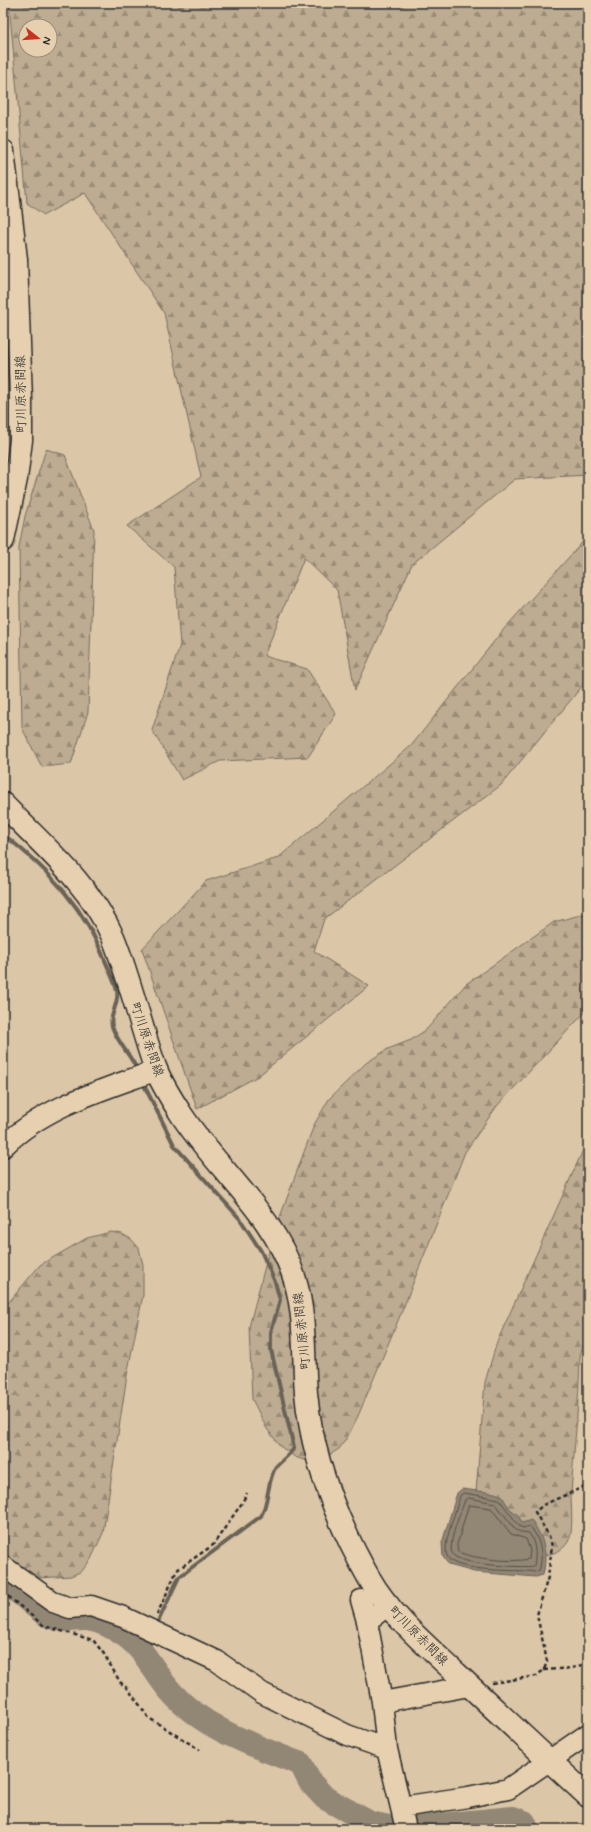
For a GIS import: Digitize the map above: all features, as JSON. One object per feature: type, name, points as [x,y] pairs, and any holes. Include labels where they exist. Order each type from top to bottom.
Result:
[{"type":"main road","name":"町川原赤間線","points":[[3,151],[16,259],[21,400],[21,440],[16,479],[3,540]]},
{"type":"main road","name":"町川原赤間線","points":[[3,804],[74,877],[93,903],[112,934],[157,1070],[185,1120],[202,1144],[265,1220],[287,1258],[300,1300],[310,1424],[322,1474],[331,1500],[371,1581],[389,1606],[416,1635],[588,1796]]},
{"type":"street","points":[[3,1147],[23,1129],[51,1112],[157,1070]]},
{"type":"street","points":[[3,1566],[53,1602],[70,1608],[91,1606],[123,1617],[217,1661],[269,1696],[347,1735],[387,1749]]},
{"type":"street","points":[[361,1600],[367,1621],[382,1702],[387,1749],[406,1829]]},
{"type":"street","points":[[367,1621],[389,1606]]},
{"type":"street","points":[[382,1702],[470,1686]]},
{"type":"street","points":[[401,1807],[468,1797],[508,1789],[588,1734]]},
{"type":"path","points":[[544,1670],[547,1661],[536,1615],[548,1577],[552,1546],[549,1536],[535,1512],[543,1504],[588,1485]]},
{"type":"path","points":[[150,1630],[178,1570],[212,1545],[242,1503],[247,1493]]},
{"type":"path","points":[[3,1592],[44,1626],[93,1640],[104,1654],[120,1682],[128,1689],[149,1718],[200,1750]]},
{"type":"path","points":[[470,1686],[515,1681],[536,1676],[544,1670],[572,1668],[588,1663]]},
{"type":"green space","points":[[9,3],[588,3],[588,475],[515,479],[412,564],[355,690],[337,590],[304,558],[264,656],[307,669],[336,714],[308,757],[220,761],[182,780],[152,730],[180,645],[174,567],[127,526],[201,477],[164,313],[85,193],[44,215],[27,203]]},
{"type":"green space","points":[[46,449],[65,455],[94,530],[88,712],[71,764],[42,767],[22,728],[19,547],[25,516]]},
{"type":"green space","points":[[588,536],[588,679],[501,785],[324,919],[314,951],[369,986],[258,1076],[197,1109],[142,949],[206,881],[278,858],[411,746],[504,629]]},
{"type":"green space","points":[[588,913],[588,1009],[497,1106],[465,1152],[402,1311],[358,1416],[348,1436],[339,1449],[318,1460],[304,1460],[295,1457],[281,1447],[267,1429],[252,1399],[249,1327],[273,1236],[314,1125],[329,1099],[366,1063],[388,1049],[411,1040],[427,1029],[466,984],[554,922]]},
{"type":"green space","points":[[588,1139],[588,1340],[582,1348],[580,1357],[578,1408],[571,1494],[571,1532],[568,1542],[559,1551],[539,1556],[475,1504],[485,1382],[497,1342]]},
{"type":"green space","points":[[111,1232],[122,1234],[131,1239],[139,1248],[143,1265],[143,1295],[127,1375],[103,1533],[91,1559],[82,1571],[71,1576],[38,1578],[23,1575],[3,1563],[3,1309],[40,1265],[87,1238]]},
{"type":"water","points":[[462,1489],[495,1493],[502,1496],[509,1508],[518,1515],[522,1523],[531,1520],[539,1533],[544,1546],[545,1560],[543,1575],[536,1577],[474,1572],[449,1565],[443,1557],[442,1543],[457,1493]]},
{"type":"waterway","points":[[3,834],[36,862],[65,892],[88,926],[98,945],[117,991],[117,1000],[112,1015],[113,1029],[118,1040],[138,1071]]},
{"type":"waterway","points":[[142,1081],[174,1145],[240,1219],[261,1251],[275,1282],[280,1300],[271,1332],[271,1350],[294,1448],[275,1468],[272,1474],[264,1510],[261,1516],[179,1577],[156,1626]]},
{"type":"waterway","points":[[3,1583],[53,1618],[63,1620],[93,1620],[109,1626],[123,1634],[134,1643],[146,1657],[166,1686],[185,1706],[215,1727],[232,1736],[301,1764],[310,1782],[325,1798],[370,1823],[389,1827],[450,1824],[513,1818],[524,1822],[527,1829]]},
{"type":"waterway","points":[[146,1655],[153,1636]]}]
